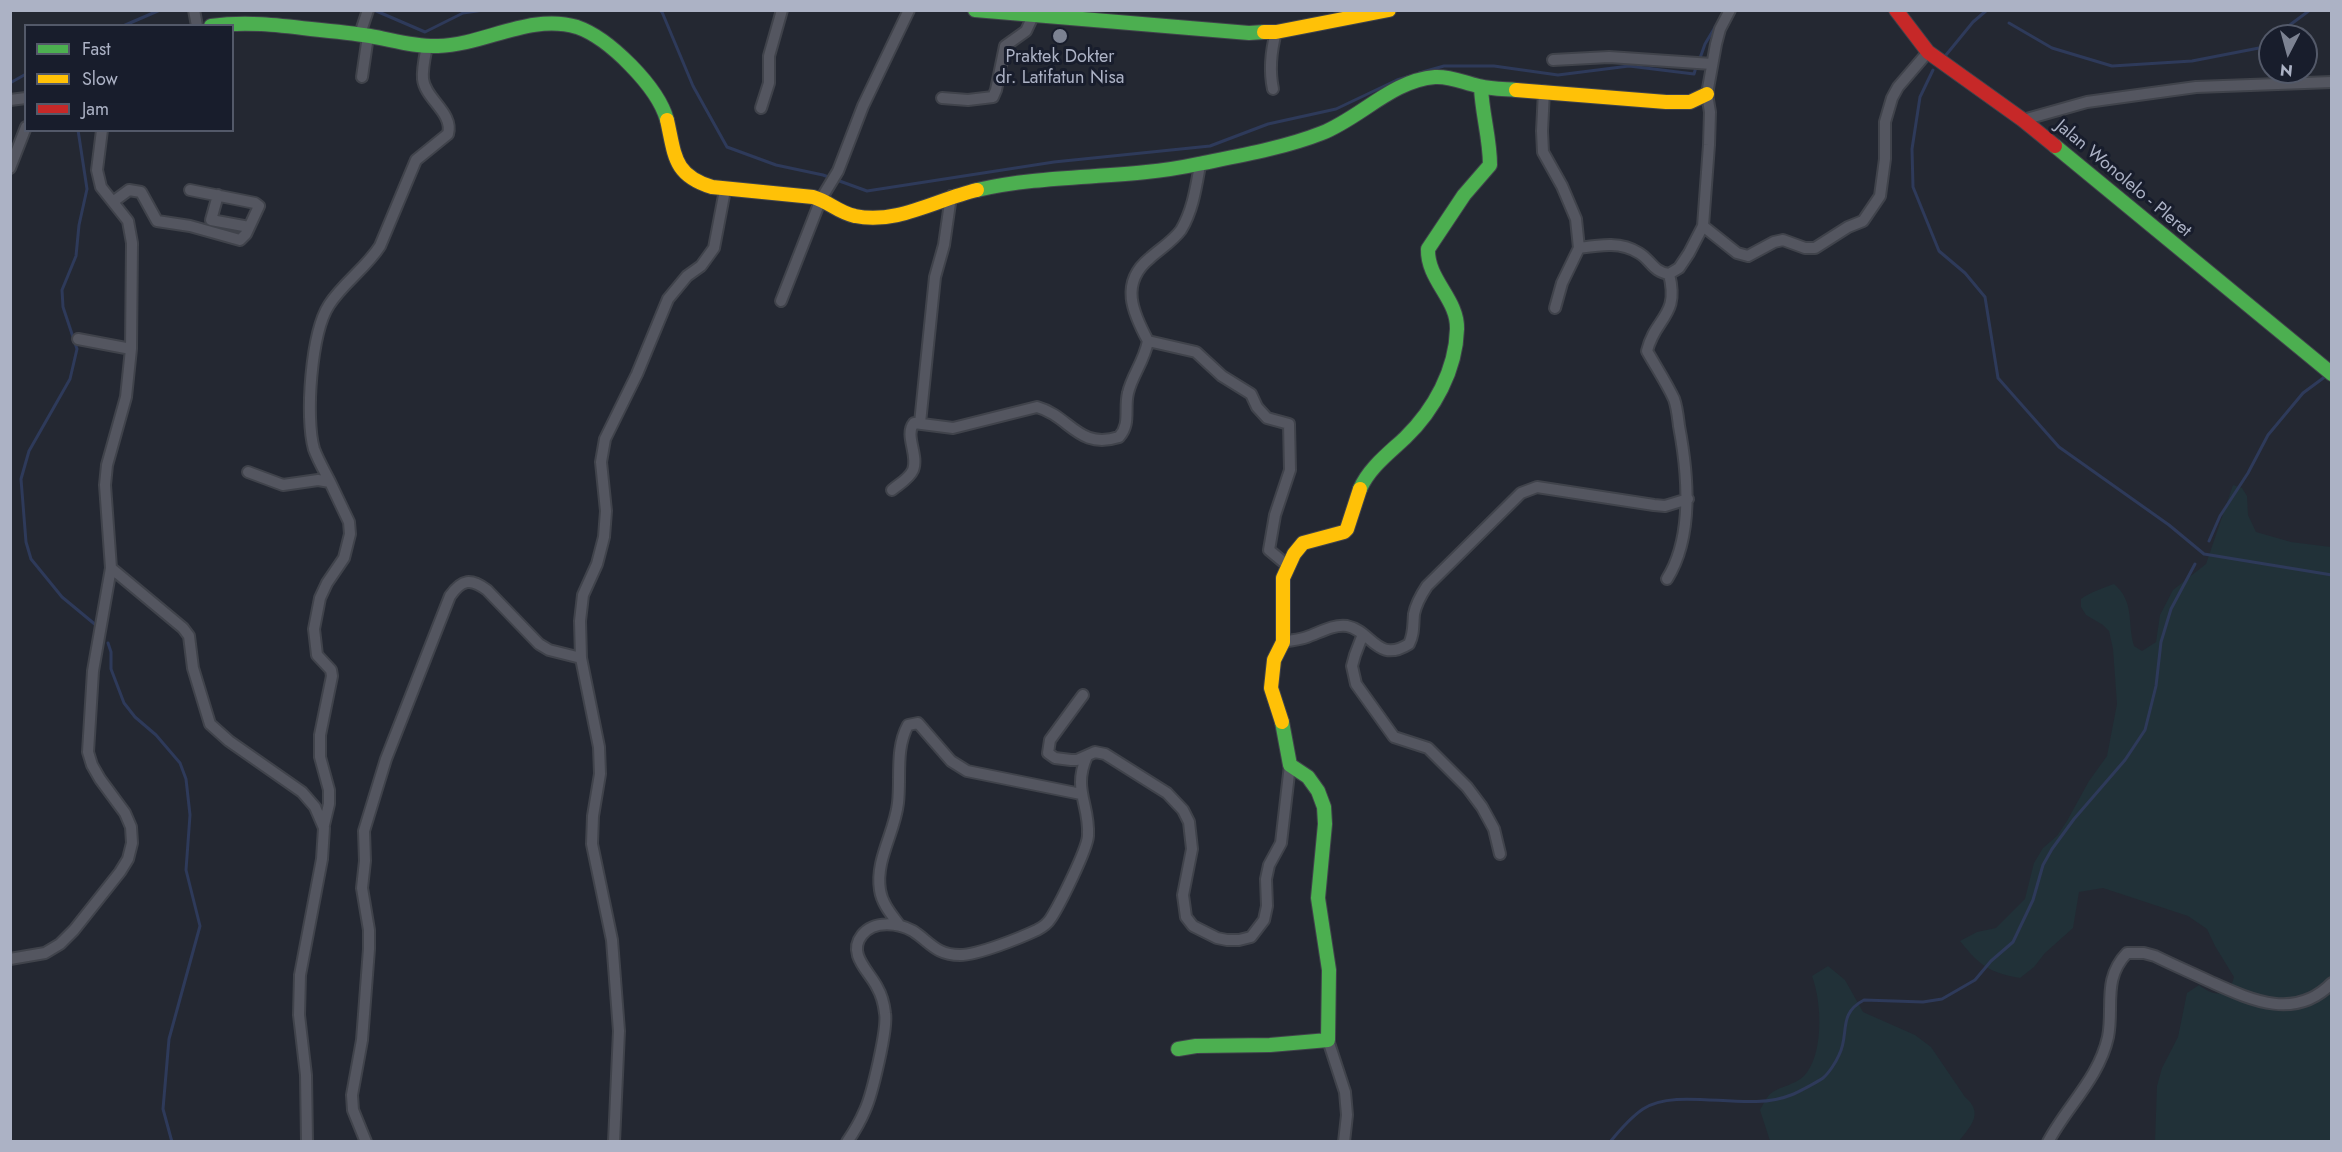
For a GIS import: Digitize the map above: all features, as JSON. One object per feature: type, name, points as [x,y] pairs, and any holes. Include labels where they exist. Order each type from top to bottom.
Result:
[{"type":"street","points":[[761,108],[769,83],[769,56],[782,10]]},
{"type":"street","points":[[782,301],[821,200],[838,171],[863,106],[909,10]]},
{"type":"street","points":[[975,10],[1249,33],[1276,32],[1389,10]]},
{"type":"street","points":[[1580,248],[1615,244],[1639,252],[1654,269],[1669,274],[1679,268],[1689,253],[1702,226],[1709,145],[1710,112],[1707,94],[1709,64],[1720,29],[1730,10]]},
{"type":"street","name":"Jalan Wonolelo - Pleret","points":[[1896,10],[1928,52],[2023,120],[2331,374]]},
{"type":"street","points":[[362,77],[364,35],[368,11]]},
{"type":"street","points":[[942,98],[968,100],[993,97],[1005,46],[1026,30],[1033,16]]},
{"type":"street","points":[[228,24],[245,22],[364,35],[427,46],[457,45],[547,24],[575,26],[595,36],[613,49],[644,83],[664,111],[679,167],[689,178],[706,186],[725,190],[788,194],[821,200],[840,212],[866,219],[890,217],[951,196],[1021,182],[1158,171],[1200,165],[1302,140],[1347,122],[1416,79],[1445,75],[1463,79],[1481,87],[1683,103],[1700,99],[1707,94]]},
{"type":"street","points":[[1274,89],[1270,76],[1272,46],[1276,32]]},
{"type":"street","points":[[307,1142],[306,1075],[299,1015],[300,975],[322,859],[324,828],[329,804],[329,790],[320,757],[320,735],[332,676],[331,670],[317,655],[314,629],[320,598],[344,558],[350,534],[349,522],[314,450],[311,394],[315,350],[320,323],[329,306],[372,259],[380,246],[416,159],[448,134],[450,127],[448,121],[429,93],[423,78],[427,46]]},
{"type":"street","points":[[1702,226],[1737,254],[1748,256],[1774,242],[1783,240],[1805,248],[1815,248],[1848,227],[1863,221],[1880,196],[1886,159],[1885,122],[1892,98],[1898,87],[1928,52]]},
{"type":"street","points":[[1552,60],[1608,57],[1709,64]]},
{"type":"street","points":[[2023,120],[2087,102],[2196,87],[2331,82]]},
{"type":"street","points":[[1083,695],[1050,740],[1047,749],[1050,756],[1077,760],[1095,752],[1105,754],[1167,793],[1183,810],[1189,822],[1192,849],[1183,895],[1186,917],[1193,926],[1217,938],[1239,940],[1251,937],[1264,920],[1267,906],[1266,879],[1269,865],[1281,843],[1290,765],[1285,731],[1271,688],[1274,660],[1283,642],[1282,590],[1287,565],[1303,543],[1344,532],[1347,529],[1364,479],[1421,421],[1444,382],[1458,326],[1456,316],[1431,270],[1427,256],[1428,249],[1464,195],[1490,165],[1490,144],[1482,110],[1481,87]]},
{"type":"street","points":[[1544,91],[1543,152],[1562,186],[1576,219],[1580,248],[1562,283],[1555,308]]},
{"type":"street","points":[[10,168],[24,131]]},
{"type":"street","points":[[10,959],[45,953],[60,944],[74,930],[128,859],[132,843],[131,827],[125,813],[96,772],[88,752],[93,671],[111,568],[105,485],[107,465],[126,397],[131,350],[132,243],[128,221],[101,187],[97,170],[102,132]]},
{"type":"street","points":[[892,490],[913,470],[914,458],[910,430],[914,423],[953,428],[1036,407],[1045,409],[1085,438],[1095,441],[1119,437],[1125,431],[1128,392],[1146,355],[1148,341],[1134,314],[1131,296],[1134,282],[1146,260],[1180,230],[1194,200],[1200,165]]},
{"type":"street","points":[[114,201],[129,190],[141,192],[157,222],[190,226],[240,240],[259,206],[255,203],[190,190]]},
{"type":"street","points":[[614,1142],[618,1087],[618,1019],[612,940],[592,844],[593,816],[600,774],[599,747],[581,658],[580,621],[583,595],[597,564],[604,537],[606,511],[601,462],[605,440],[637,374],[668,299],[687,276],[709,258],[714,248],[725,190]]},
{"type":"street","points":[[218,195],[211,220],[249,227]]},
{"type":"street","points":[[920,423],[935,277],[944,245],[951,196]]},
{"type":"street","points":[[1667,579],[1674,568],[1680,548],[1688,499],[1682,437],[1675,401],[1647,351],[1649,342],[1669,310],[1672,292],[1669,274]]},
{"type":"street","points":[[78,339],[131,350]]},
{"type":"street","points":[[1148,341],[1196,352],[1222,376],[1251,394],[1257,407],[1268,418],[1289,424],[1290,470],[1275,515],[1269,550],[1287,565]]},
{"type":"street","points":[[248,472],[283,485],[318,480],[330,482]]},
{"type":"street","points":[[1283,642],[1304,638],[1336,626],[1346,626],[1356,629],[1382,650],[1393,651],[1409,644],[1413,636],[1414,612],[1426,586],[1521,493],[1528,489],[1547,489],[1665,506],[1688,499]]},
{"type":"street","points":[[111,568],[183,628],[189,636],[193,668],[210,724],[229,741],[302,792],[315,807],[324,828]]},
{"type":"street","points":[[366,1142],[353,1110],[352,1095],[362,1040],[369,949],[369,930],[362,888],[365,861],[364,831],[386,759],[450,596],[457,586],[467,582],[478,583],[543,648],[581,658]]},
{"type":"street","points":[[1363,634],[1354,654],[1352,666],[1356,684],[1394,737],[1428,748],[1467,788],[1482,807],[1494,829],[1500,854]]},
{"type":"street","points":[[900,926],[886,908],[880,891],[879,874],[898,805],[900,757],[908,725],[918,723],[951,761],[967,771],[1081,794]]},
{"type":"street","points":[[847,1142],[867,1107],[885,1030],[886,1015],[877,986],[858,957],[858,945],[862,935],[872,926],[885,924],[900,926],[914,932],[944,954],[960,955],[975,953],[1044,926],[1054,913],[1088,840],[1088,826],[1080,780],[1087,756]]},
{"type":"street","points":[[1290,765],[1302,771],[1316,784],[1325,817],[1326,843],[1318,896],[1320,923],[1327,946],[1329,969],[1328,1040],[1346,1092],[1347,1115],[1344,1142]]},
{"type":"street","points":[[2048,1142],[2098,1068],[2108,1036],[2113,975],[2127,953],[2144,953],[2155,956],[2250,1000],[2279,1005],[2304,1002],[2325,990],[2331,983]]},
{"type":"street","points":[[1178,1049],[1196,1046],[1270,1045],[1328,1040]]},
{"type":"shaded area","points":[[2233,485],[2242,488],[2247,496],[2248,515],[2256,532],[2291,542],[2331,547],[2331,1141],[2155,1141],[2157,1086],[2162,1068],[2178,1037],[2187,993],[2199,985],[2210,992],[2225,992],[2232,984],[2234,977],[2207,929],[2188,916],[2103,888],[2079,892],[2073,928],[2020,978],[1986,967],[1960,941],[1977,932],[1996,928],[2025,899],[2034,863],[2043,848],[2057,836],[2089,781],[2107,756],[2117,704],[2113,649],[2109,631],[2086,615],[2081,607],[2081,599],[2114,584],[2121,591],[2128,605],[2134,646],[2142,651],[2156,642],[2160,615],[2173,590],[2206,564]]},
{"type":"shaded area","points":[[1828,966],[1845,980],[1863,1012],[1915,1035],[1931,1047],[1974,1109],[1974,1119],[1959,1141],[1770,1141],[1760,1110],[1770,1094],[1800,1079],[1810,1067],[1818,1042],[1819,1028],[1818,1000],[1812,976]]},
{"type":"waterway","points":[[128,24],[160,10]]},
{"type":"waterway","points":[[374,10],[425,32],[463,13],[484,10]]},
{"type":"waterway","points":[[659,10],[662,12],[693,86],[727,147],[776,165],[823,175],[867,191],[1054,162],[1210,146],[1268,124],[1336,109],[1410,76]]},
{"type":"waterway","points":[[1946,55],[1973,22],[1987,10]]},
{"type":"waterway","points":[[2291,24],[2310,10]]},
{"type":"waterway","points":[[2009,23],[2052,48],[2112,66],[2192,61],[2258,48]]},
{"type":"waterway","points":[[1699,61],[1705,44],[1717,24]]},
{"type":"waterway","points":[[1419,73],[1444,66],[1494,66],[1558,75],[1629,66],[1694,74],[1696,67]]},
{"type":"waterway","points":[[1933,70],[1920,97],[1912,149],[1913,187],[1939,251],[1965,273],[1985,297],[1998,378],[2059,447],[2169,525],[2204,554],[2332,575]]},
{"type":"waterway","points":[[10,83],[24,75]]},
{"type":"waterway","points":[[78,132],[87,189],[79,225],[76,256],[62,290],[63,307],[77,349],[70,379],[29,451],[21,479],[26,542],[31,559],[62,597],[97,626]]},
{"type":"waterway","points":[[2209,541],[2220,516],[2248,473],[2268,435],[2303,393],[2326,376]]},
{"type":"waterway","points":[[1610,1142],[1639,1112],[1658,1103],[1694,1099],[1755,1102],[1774,1100],[1794,1094],[1821,1080],[1830,1070],[1842,1047],[1847,1018],[1850,1012],[1864,1000],[1923,1002],[1942,999],[1975,980],[1991,961],[2013,942],[2033,900],[2043,865],[2052,849],[2074,819],[2125,760],[2145,730],[2156,686],[2161,642],[2171,609],[2195,564]]},
{"type":"waterway","points":[[108,643],[111,652],[111,669],[124,703],[180,763],[186,779],[190,815],[186,870],[200,926],[169,1039],[163,1109],[172,1142]]},
{"type":"traffic: fast","points":[[975,10],[1249,33],[1264,32]]},
{"type":"traffic: fast","points":[[234,24],[274,25],[356,34],[429,46],[473,41],[542,24],[577,27],[603,42],[631,65],[654,93],[667,120]]},
{"type":"traffic: fast","points":[[977,190],[1032,181],[1171,169],[1277,147],[1322,133],[1405,85],[1435,77],[1484,87],[1516,90]]},
{"type":"traffic: fast","points":[[1360,489],[1374,468],[1416,427],[1425,415],[1434,402],[1453,359],[1456,344],[1456,318],[1432,270],[1428,249],[1464,195],[1490,165],[1481,87]]},
{"type":"traffic: fast","points":[[2055,146],[2332,374]]},
{"type":"traffic: fast","points":[[1178,1049],[1196,1046],[1270,1045],[1328,1040],[1329,970],[1318,898],[1325,824],[1324,807],[1318,791],[1308,777],[1290,765],[1282,722]]},
{"type":"traffic: slow","points":[[1264,32],[1276,32],[1389,10]]},
{"type":"traffic: slow","points":[[1516,90],[1666,102],[1690,102],[1707,94]]},
{"type":"traffic: slow","points":[[667,120],[674,153],[683,170],[699,182],[712,187],[813,197],[849,214],[871,218],[902,214],[977,190]]},
{"type":"traffic: slow","points":[[1282,722],[1271,688],[1274,660],[1283,642],[1283,578],[1294,554],[1303,543],[1344,532],[1347,529],[1360,489]]},
{"type":"traffic: jam","points":[[1896,10],[1928,52],[2023,120],[2055,146]]},
{"type":"place","name":"Praktek Dokter dr. Latifatun Nisa","points":[[1060,36]]}]
